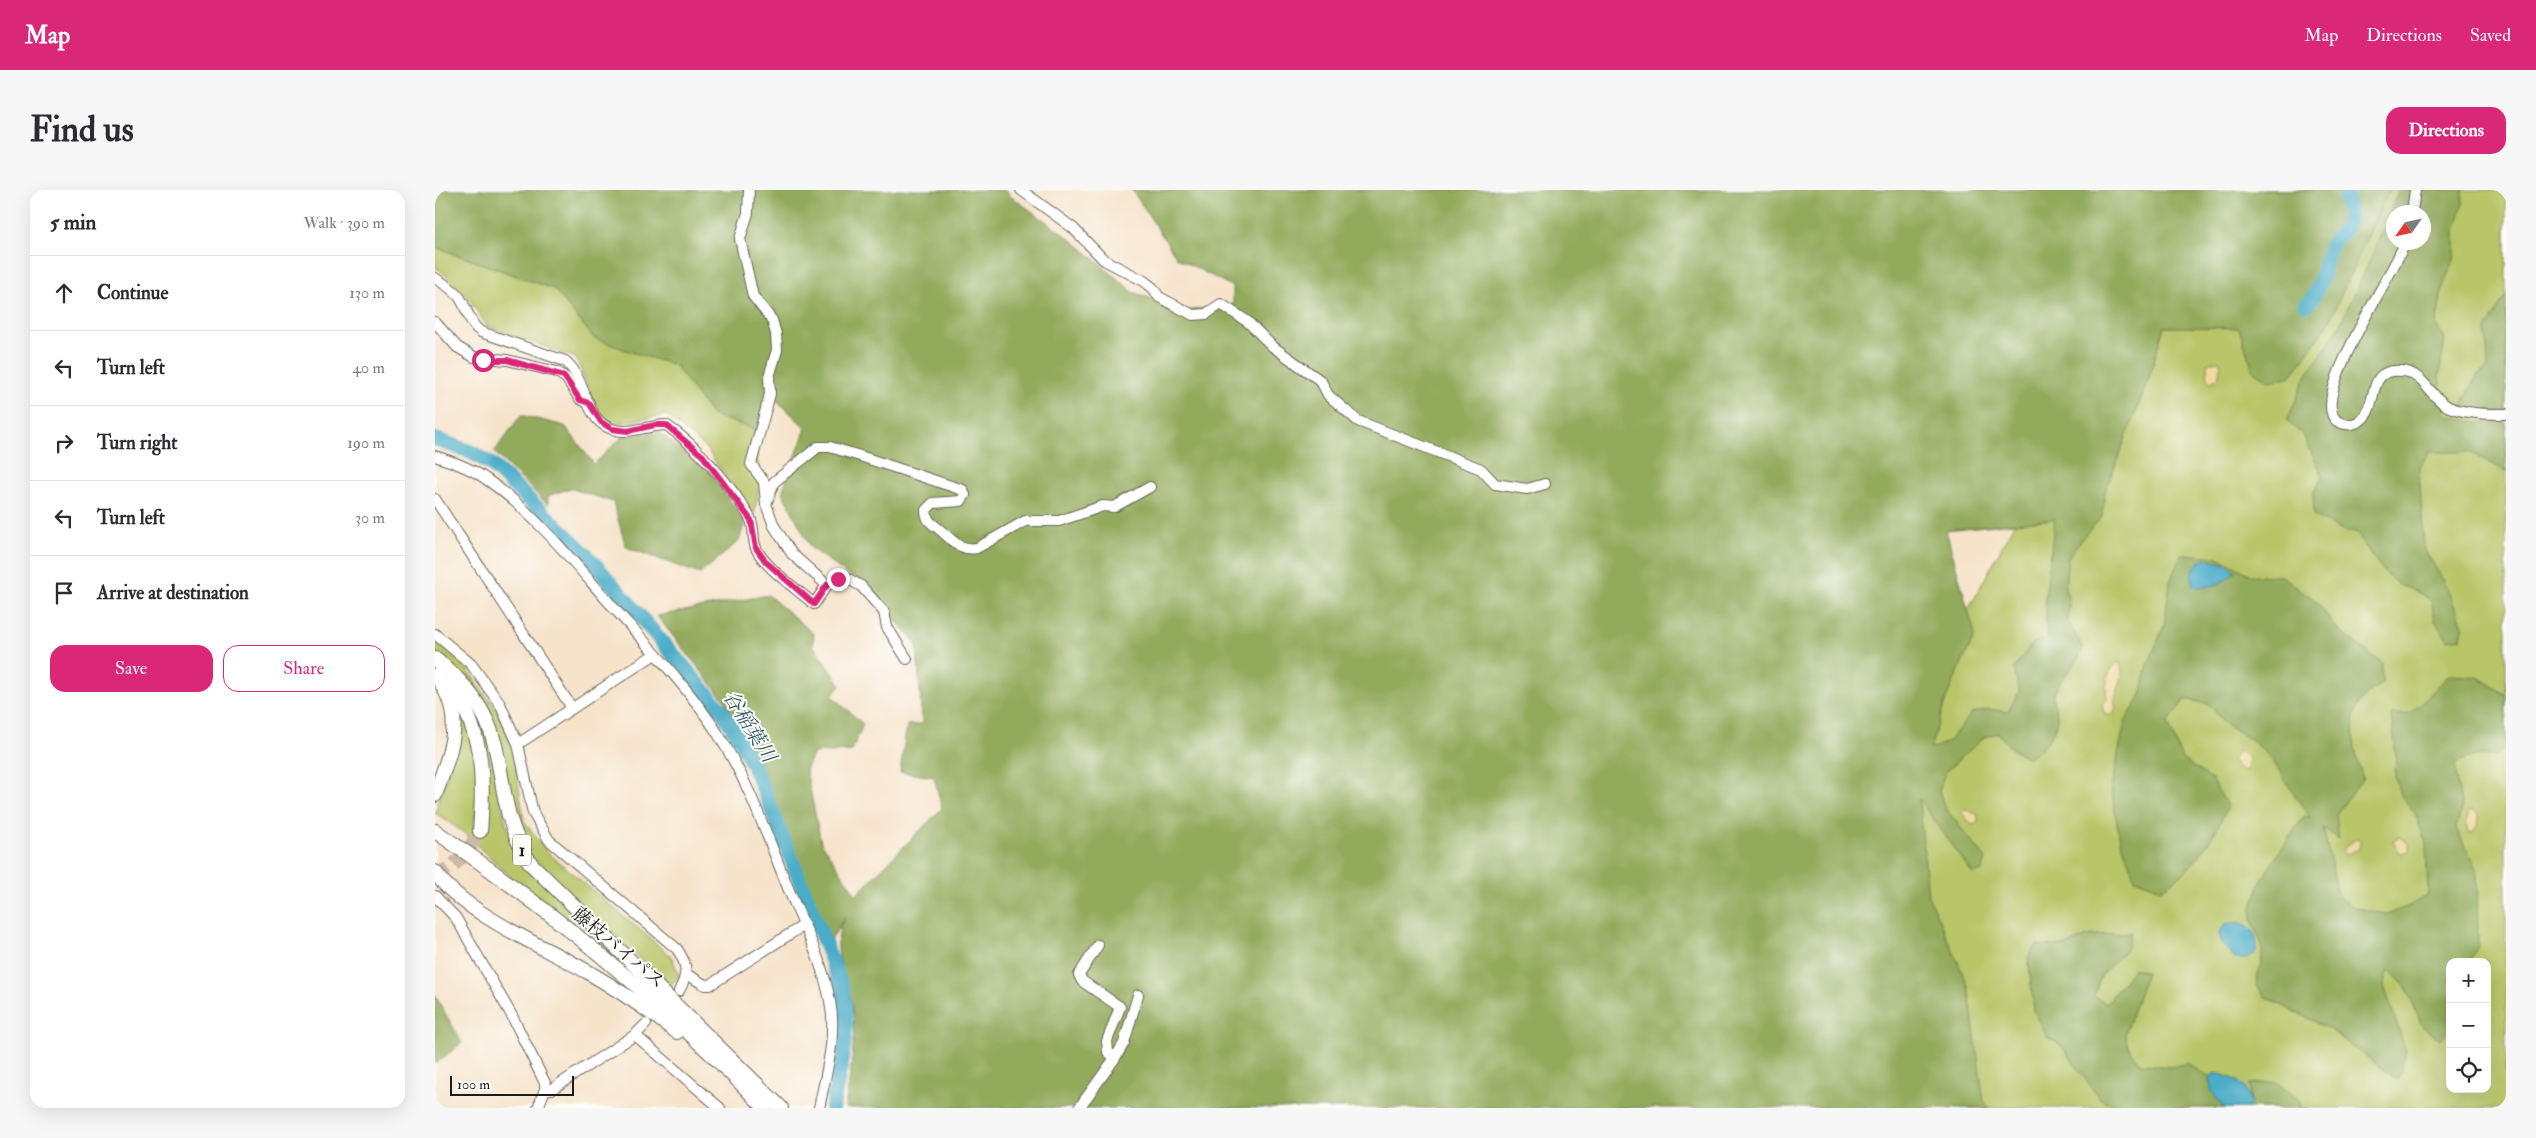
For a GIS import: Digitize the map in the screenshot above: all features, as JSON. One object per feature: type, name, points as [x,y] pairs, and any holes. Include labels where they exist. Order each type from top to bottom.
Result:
[{"type":"highway","name":"1","points":[[435,660],[456,689],[474,728],[482,772],[480,831]]},
{"type":"highway","name":"1","points":[[435,660],[460,681],[482,713],[495,743],[512,830],[531,864],[781,1108]]},
{"type":"highway","points":[[435,675],[451,699],[454,716],[453,736],[435,795]]},
{"type":"highway","name":"藤枝バイパス","points":[[435,831],[593,949],[660,1005],[765,1108]]},
{"type":"highway","name":"1","points":[[435,872],[443,885],[471,906],[641,1005],[729,1071]]},
{"type":"street","points":[[749,190],[748,213],[740,239],[753,296],[772,320],[776,334],[777,350],[769,376],[770,394],[751,464],[764,482],[766,504],[774,526],[792,554],[827,585]]},
{"type":"street","points":[[1021,190],[1073,228],[1104,260],[1144,281],[1153,288],[1159,297],[1193,315],[1206,314],[1221,304],[1248,322],[1272,346],[1321,381],[1328,395],[1358,421],[1481,469],[1495,484],[1527,489],[1545,484]]},
{"type":"street","points":[[2414,205],[2415,190]]},
{"type":"street","points":[[2401,250],[2351,344],[2340,371],[2330,405],[2333,418],[2348,425],[2363,420],[2369,413],[2378,378],[2387,370],[2405,371],[2412,374],[2449,407],[2481,414],[2506,414]]},
{"type":"street","points":[[435,278],[452,290],[460,299],[474,327],[481,332],[565,362],[573,367],[589,403],[601,422],[612,429],[628,431],[655,425],[666,425],[677,432],[703,456],[751,520],[756,548],[766,562],[814,604],[827,585],[838,579],[848,579],[861,586],[884,612],[887,627],[907,660]]},
{"type":"street","points":[[435,322],[457,347],[474,357],[507,360],[557,372],[566,378],[580,400],[589,403]]},
{"type":"street","points":[[766,504],[775,482],[811,450],[818,447],[830,447],[963,490],[965,495],[961,501],[933,503],[926,510],[926,516],[931,524],[940,529],[952,543],[968,550],[977,548],[1025,521],[1059,521],[1103,506],[1114,506],[1150,487]]},
{"type":"street","points":[[435,456],[466,467],[486,479],[512,499],[567,555],[655,654],[700,707],[733,759],[804,925],[825,981],[833,1021],[832,1040],[819,1108]]},
{"type":"street","points":[[435,499],[572,708]]},
{"type":"street","points":[[435,634],[471,664],[487,684],[503,710],[518,744],[533,813],[549,840],[677,949],[685,960],[686,974],[679,991]]},
{"type":"street","points":[[518,744],[655,654]]},
{"type":"street","points":[[435,896],[456,918],[512,1016],[545,1083],[542,1107]]},
{"type":"street","points":[[686,974],[705,985],[710,985],[804,925]]},
{"type":"street","points":[[1098,945],[1079,975],[1083,981],[1120,1007],[1107,1041],[1108,1052],[1115,1058]]},
{"type":"street","points":[[1079,1108],[1115,1058],[1130,1028],[1138,995]]},
{"type":"street","points":[[545,1090],[552,1089],[635,1035],[646,1024]]},
{"type":"street","points":[[635,1035],[720,1108]]},
{"type":"green space","points":[[435,190],[1007,190],[1009,195],[1072,240],[1133,292],[1186,311],[1233,304],[1233,287],[1177,258],[1132,190],[2389,190],[2328,324],[2291,376],[2271,381],[2253,371],[2239,328],[2164,327],[2150,375],[2105,492],[2102,517],[2083,537],[2068,558],[2065,587],[2069,603],[2068,621],[2083,648],[2054,693],[2053,701],[2057,715],[2055,728],[2044,746],[2028,758],[2013,750],[1998,733],[1983,738],[1945,772],[1939,791],[1945,808],[1986,859],[1982,871],[1973,874],[1919,799],[1928,896],[1968,985],[1984,1102],[1990,1108],[845,1108],[854,1031],[852,1005],[838,950],[840,928],[845,916],[831,940],[764,775],[725,701],[657,616],[768,595],[814,634],[813,645],[841,685],[832,696],[863,724],[852,751],[814,753],[806,770],[821,842],[856,895],[942,808],[934,777],[900,772],[907,725],[922,724],[917,645],[863,581],[848,575],[811,548],[782,492],[806,428],[770,394],[756,430],[712,415],[675,365],[634,353],[594,338],[554,289],[435,247]],"holes":[[[2055,519],[2045,599],[2047,638],[2033,643],[2014,668],[2019,692],[2008,712],[1989,709],[1972,713],[1948,742],[1930,749],[1947,696],[1975,635],[1946,530]]]},
{"type":"green space","points":[[2264,190],[2506,190],[2506,1108],[1961,1108],[1882,771],[2107,350]]},
{"type":"green space","points":[[2399,190],[2463,190],[2463,204],[2455,229],[2455,257],[2443,286],[2436,325],[2445,339],[2439,377],[2446,415],[2479,423],[2503,419],[2506,423],[2506,471],[2469,452],[2429,452],[2419,468],[2424,549],[2442,578],[2463,625],[2461,638],[2448,640],[2435,621],[2431,600],[2414,590],[2398,585],[2381,568],[2356,533],[2345,531],[2314,516],[2313,493],[2323,476],[2303,435],[2287,421],[2305,378],[2338,329],[2386,222],[2386,250],[2431,250],[2431,205],[2393,205]]},
{"type":"green space","points":[[435,247],[554,289],[594,338],[675,365],[712,415],[753,425],[760,480],[754,516],[705,447],[666,415],[613,424],[598,413],[576,358],[487,326],[469,299],[439,269],[435,268]]},
{"type":"green space","points":[[2506,295],[2506,413],[2461,407],[2476,377],[2488,367],[2486,330]]},
{"type":"green space","points":[[521,415],[565,426],[594,464],[623,436],[659,432],[709,472],[745,521],[739,541],[700,574],[626,547],[613,502],[570,488],[548,496],[548,505],[494,452]]},
{"type":"green space","points":[[2181,554],[2218,557],[2252,576],[2281,575],[2316,601],[2338,630],[2382,663],[2382,683],[2361,701],[2356,709],[2354,718],[2355,750],[2363,778],[2336,814],[2339,839],[2323,828],[2339,897],[2353,907],[2386,914],[2407,907],[2428,895],[2426,843],[2415,813],[2402,797],[2395,778],[2396,755],[2391,714],[2407,714],[2419,706],[2449,675],[2478,677],[2506,695],[2506,749],[2495,756],[2477,755],[2456,763],[2456,778],[2462,806],[2456,828],[2477,871],[2478,946],[2471,958],[2446,958],[2446,1034],[2440,1039],[2422,1026],[2406,987],[2388,969],[2384,986],[2406,1051],[2398,1080],[2329,1029],[2265,997],[2256,983],[2262,948],[2252,919],[2252,907],[2256,893],[2279,851],[2304,816],[2310,818],[2270,757],[2252,740],[2224,723],[2209,704],[2185,699],[2168,723],[2182,759],[2212,780],[2228,807],[2201,854],[2184,873],[2161,889],[2135,879],[2119,835],[2111,787],[2125,722],[2141,695],[2148,665],[2164,626],[2170,582]]},
{"type":"green space","points":[[435,642],[464,665],[498,711],[513,749],[524,821],[547,852],[672,957],[679,976],[669,987],[531,856],[514,823],[498,745],[435,654]]},
{"type":"green space","points":[[459,687],[466,692],[486,728],[507,828],[528,866],[646,979],[647,987],[511,877],[463,832],[435,813],[452,758],[459,721],[455,702],[469,721],[479,767],[474,829],[483,832],[485,791],[483,757],[474,724]]},
{"type":"green space","points":[[2131,932],[2126,950],[2102,974],[2094,996],[2106,1004],[2134,968],[2147,972],[2125,1033],[2128,1047],[2141,1064],[2172,1067],[2187,1063],[2210,1078],[2214,1094],[2224,1108],[2118,1108],[2099,1098],[2061,1045],[2048,1038],[2034,1010],[2028,957],[2037,945],[2066,946],[2086,936]]},
{"type":"green space","points":[[435,995],[462,1043],[435,1064]]},
{"type":"green space","points":[[2276,1082],[2298,1099],[2302,1108],[2247,1108],[2251,1103],[2249,1084]]},
{"type":"sand","points":[[2218,361],[2221,363],[2218,378],[2211,382],[2208,380],[2207,364]]},
{"type":"sand","points":[[2119,662],[2122,676],[2115,700],[2115,711],[2112,715],[2105,715],[2102,705],[2107,699],[2106,689],[2109,673]]},
{"type":"sand","points":[[2239,751],[2249,758],[2247,771],[2241,770],[2232,760]]},
{"type":"sand","points":[[1965,809],[1978,815],[1978,823],[1972,825],[1961,812]]},
{"type":"sand","points":[[2471,810],[2479,815],[2478,825],[2472,833],[2468,832],[2467,823]]},
{"type":"sand","points":[[2399,837],[2409,844],[2409,851],[2400,853],[2393,842]]},
{"type":"sand","points":[[2357,838],[2360,842],[2359,849],[2344,855],[2344,848]]},
{"type":"water","points":[[2205,559],[2227,564],[2235,571],[2227,579],[2211,586],[2193,586],[2193,570],[2197,564]]},
{"type":"water","points":[[2238,922],[2252,929],[2257,942],[2256,953],[2245,959],[2235,959],[2221,942],[2219,933],[2225,924]]},
{"type":"water","points":[[2214,1073],[2228,1076],[2242,1085],[2251,1103],[2247,1108],[2224,1108],[2212,1092],[2209,1079]]},
{"type":"waterway","points":[[2306,305],[2316,292],[2328,251],[2348,222],[2349,214],[2344,190]]},
{"type":"waterway","name":"谷稲葉川","points":[[435,439],[471,452],[491,464],[562,531],[592,561],[721,710],[742,743],[760,781],[841,984],[845,1017],[844,1047],[832,1108]]},
{"type":"tunnel","points":[[435,874],[456,863],[467,851],[480,831]]},
{"type":"route","points":[[483,360],[507,360],[536,369],[557,372],[564,376],[572,385],[580,400],[589,403],[601,422],[612,429],[628,431],[655,425],[666,425],[677,432],[703,456],[739,503],[751,520],[756,548],[766,562],[814,604],[821,591],[838,579]]}]
